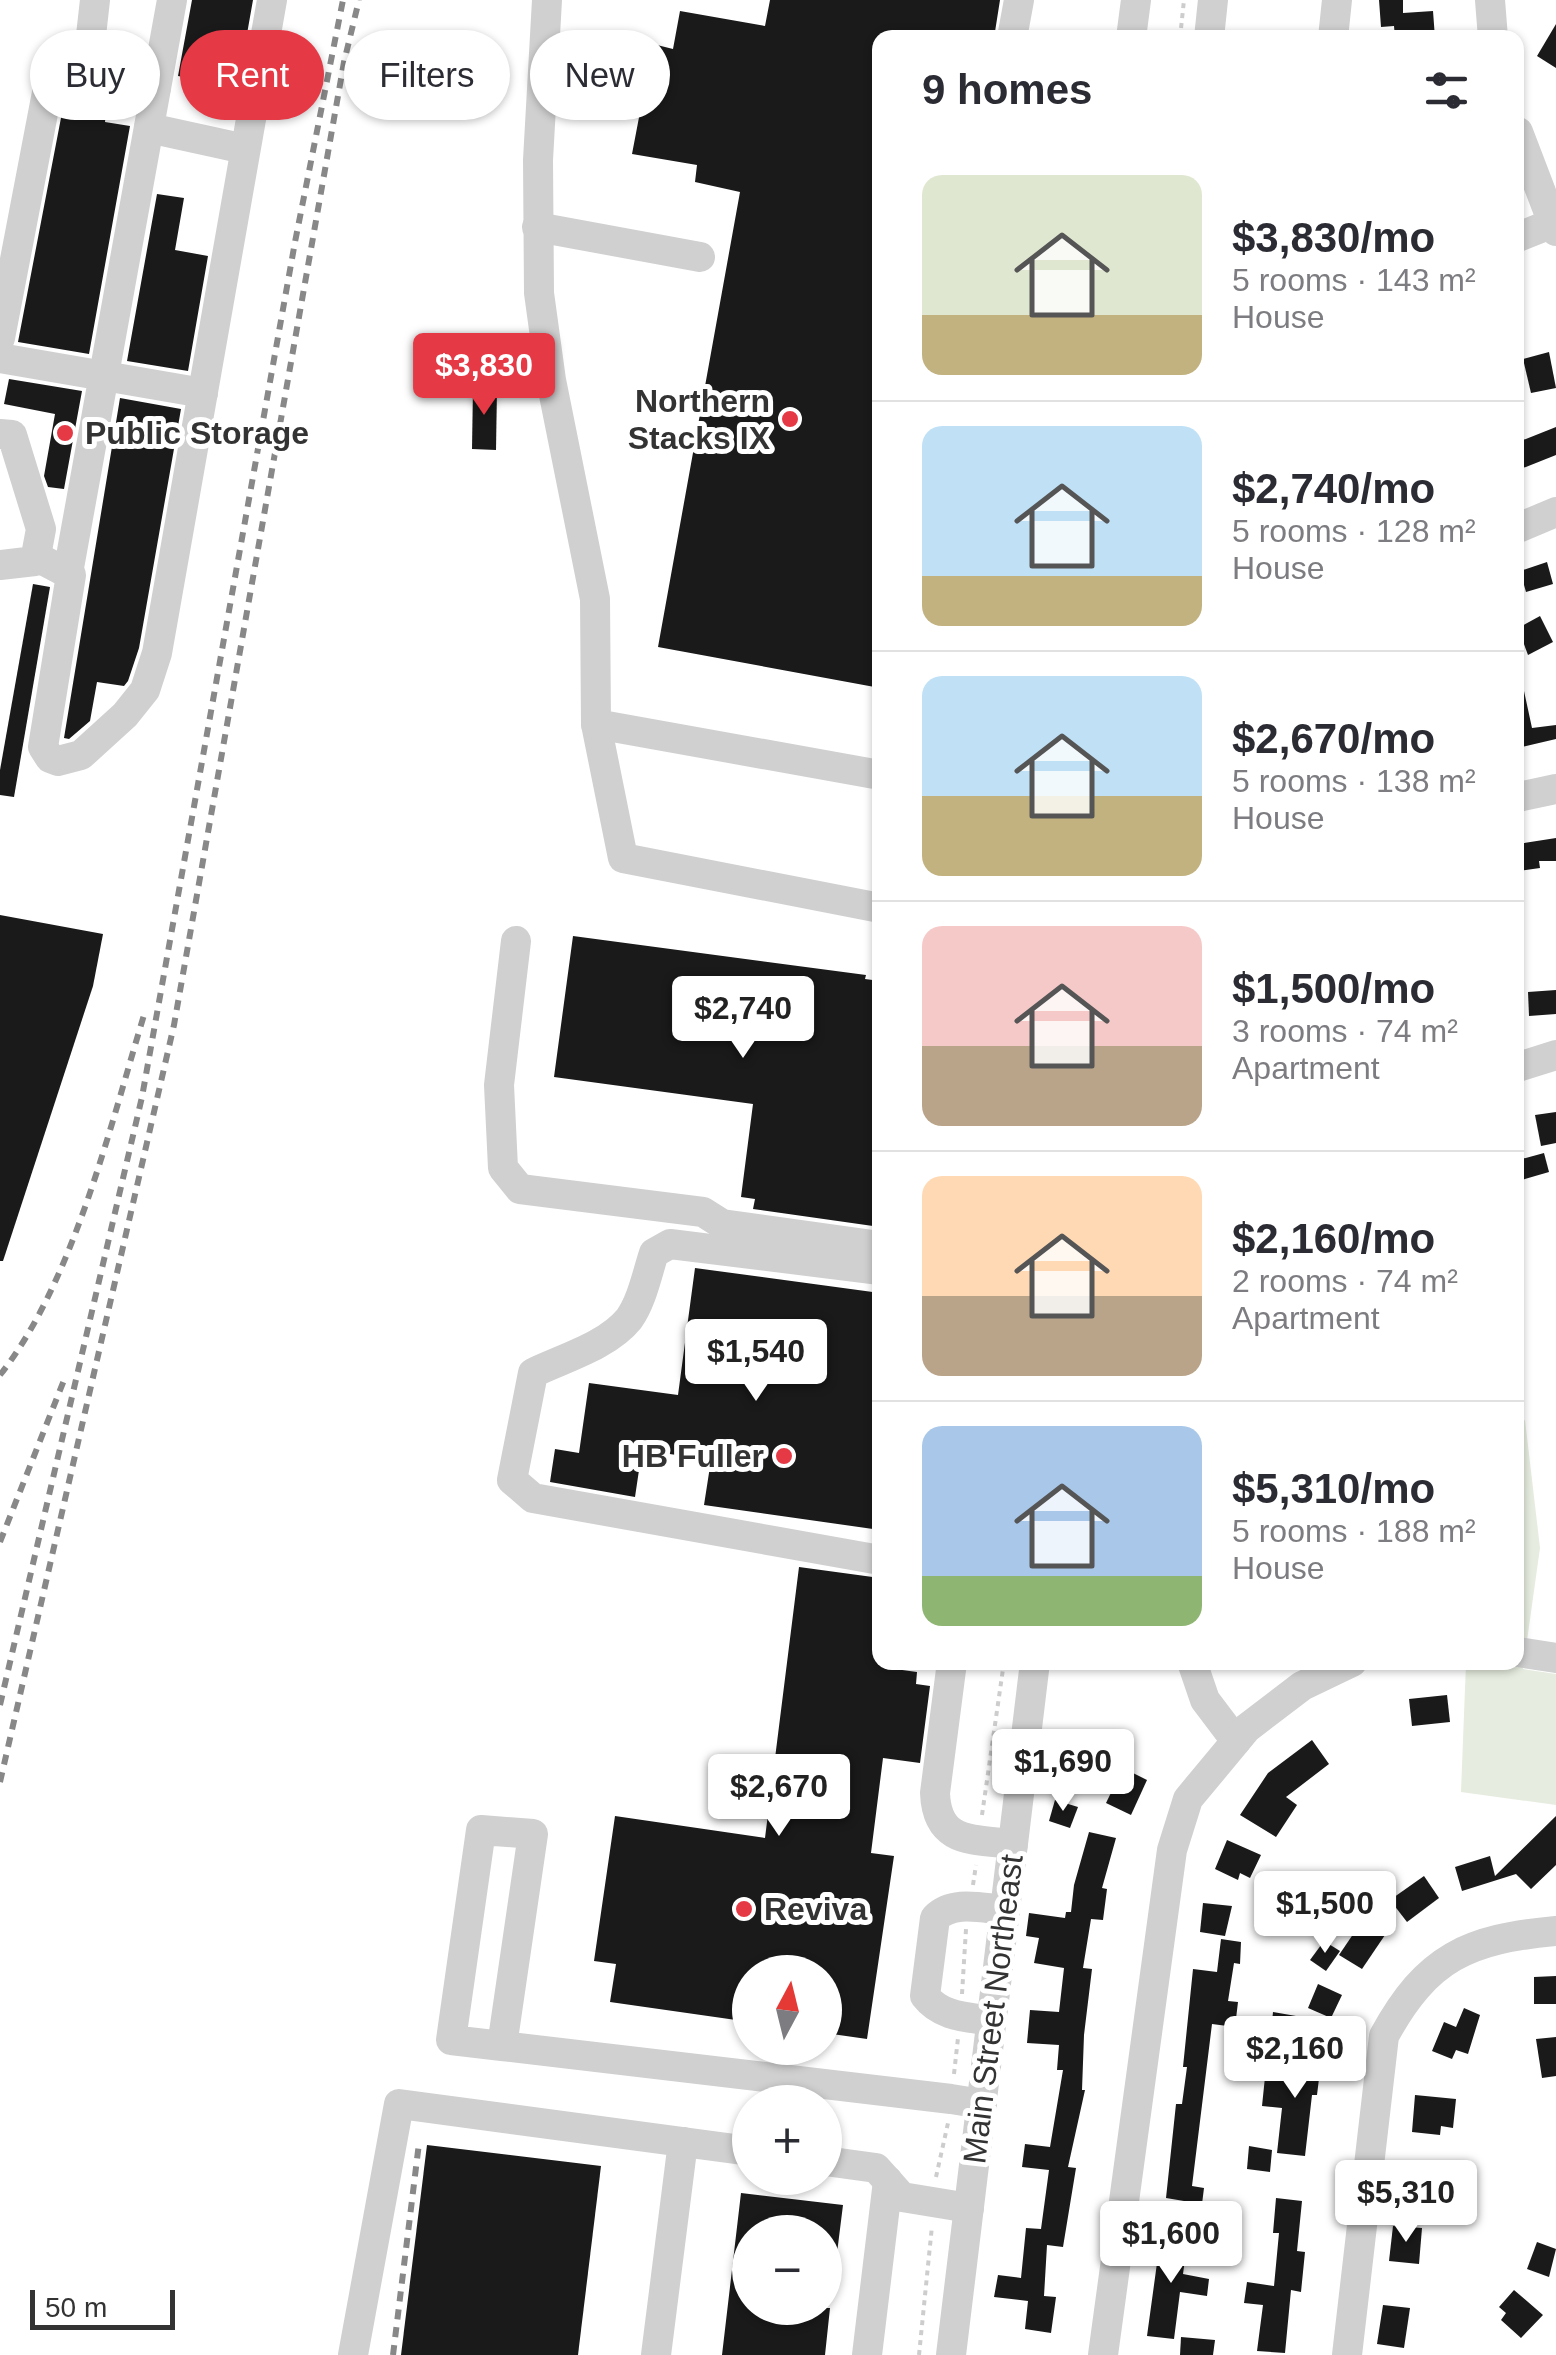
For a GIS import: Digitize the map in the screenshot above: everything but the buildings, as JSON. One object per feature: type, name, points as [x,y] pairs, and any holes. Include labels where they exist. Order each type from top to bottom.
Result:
[{"type":"street","points":[[91,30],[95,0]]},
{"type":"street","points":[[160,66],[172,0]]},
{"type":"street","points":[[150,120],[68,573],[72,583],[43,747],[58,762],[81,755],[125,715],[145,690],[157,653],[272,0]]},
{"type":"street","points":[[547,0],[537,226],[540,293],[551,380],[595,599],[596,724],[623,858],[872,906]]},
{"type":"street","points":[[1013,30],[1019,0]]},
{"type":"street","points":[[1132,30],[1136,0]]},
{"type":"street","points":[[1210,30],[1213,0]]},
{"type":"street","points":[[1334,30],[1337,0]]},
{"type":"street","points":[[1490,0],[1492,30]]},
{"type":"street","points":[[0,338],[42,120]]},
{"type":"street","points":[[149,128],[245,148]]},
{"type":"street","points":[[1524,148],[1554,227],[1524,235]]},
{"type":"street","points":[[537,226],[700,257]]},
{"type":"street","points":[[0,358],[203,392]]},
{"type":"street","points":[[0,434],[12,435],[40,529],[37,557],[28,564],[0,565]]},
{"type":"street","points":[[1524,525],[1556,512]]},
{"type":"street","points":[[37,557],[68,573]]},
{"type":"street","points":[[596,724],[872,775]]},
{"type":"street","points":[[1524,796],[1556,789]]},
{"type":"street","points":[[516,941],[499,1084],[503,1168],[520,1189],[703,1212],[722,1224],[872,1245]]},
{"type":"street","points":[[1524,1065],[1556,1054]]},
{"type":"street","points":[[872,1269],[670,1244],[654,1253],[630,1318],[609,1336],[533,1372],[512,1480],[533,1498],[872,1559]]},
{"type":"street","points":[[1524,1653],[1556,1658]]},
{"type":"street","points":[[951,1670],[935,1793],[936,1814],[944,1828],[964,1838],[1013,1844]]},
{"type":"street","name":"Main Street Northeast","points":[[952,2355],[1034,1670]]},
{"type":"street","points":[[1195,1670],[1204,1700],[1236,1741]]},
{"type":"street","points":[[1103,2355],[1172,1850],[1188,1799],[1246,1728],[1308,1672]]},
{"type":"street","points":[[502,2046],[534,1834],[481,1830],[451,2040],[982,2104]]},
{"type":"street","points":[[992,2021],[950,2014],[932,2005],[925,1996],[934,1918],[953,1907],[1005,1910]]},
{"type":"street","points":[[1347,2355],[1384,2036],[1404,1999],[1457,1953],[1504,1936],[1556,1931]]},
{"type":"street","points":[[353,2355],[399,2104],[732,2149]]},
{"type":"street","points":[[656,2355],[683,2142]]},
{"type":"street","points":[[842,2163],[876,2168],[902,2197],[969,2208]]},
{"type":"street","points":[[866,2355],[888,2182]]},
{"type":"path","points":[[1181,30],[1184,0]]},
{"type":"shaded area","points":[[1524,1420],[1540,1548],[1524,1662]]},
{"type":"shaded area","points":[[1524,1669],[1556,1674],[1556,1805],[1461,1792],[1466,1670]]},
{"type":"railway","points":[[0,1705],[142,1097],[295,242],[343,0]]},
{"type":"railway","points":[[0,1782],[174,1025],[344,62],[359,0]]},
{"type":"railway","points":[[0,1375],[26,1338],[69,1250],[103,1154],[144,1015]]},
{"type":"railway","points":[[0,1542],[66,1375]]},
{"type":"railway","points":[[393,2355],[419,2143]]},
{"type":"place","name":"Northern Stacks IX","points":[[790,419]]},
{"type":"place","name":"Public Storage","points":[[65,433]]},
{"type":"place","name":"HB Fuller","points":[[784,1456]]},
{"type":"place","name":"Reviva","points":[[744,1909]]}]
